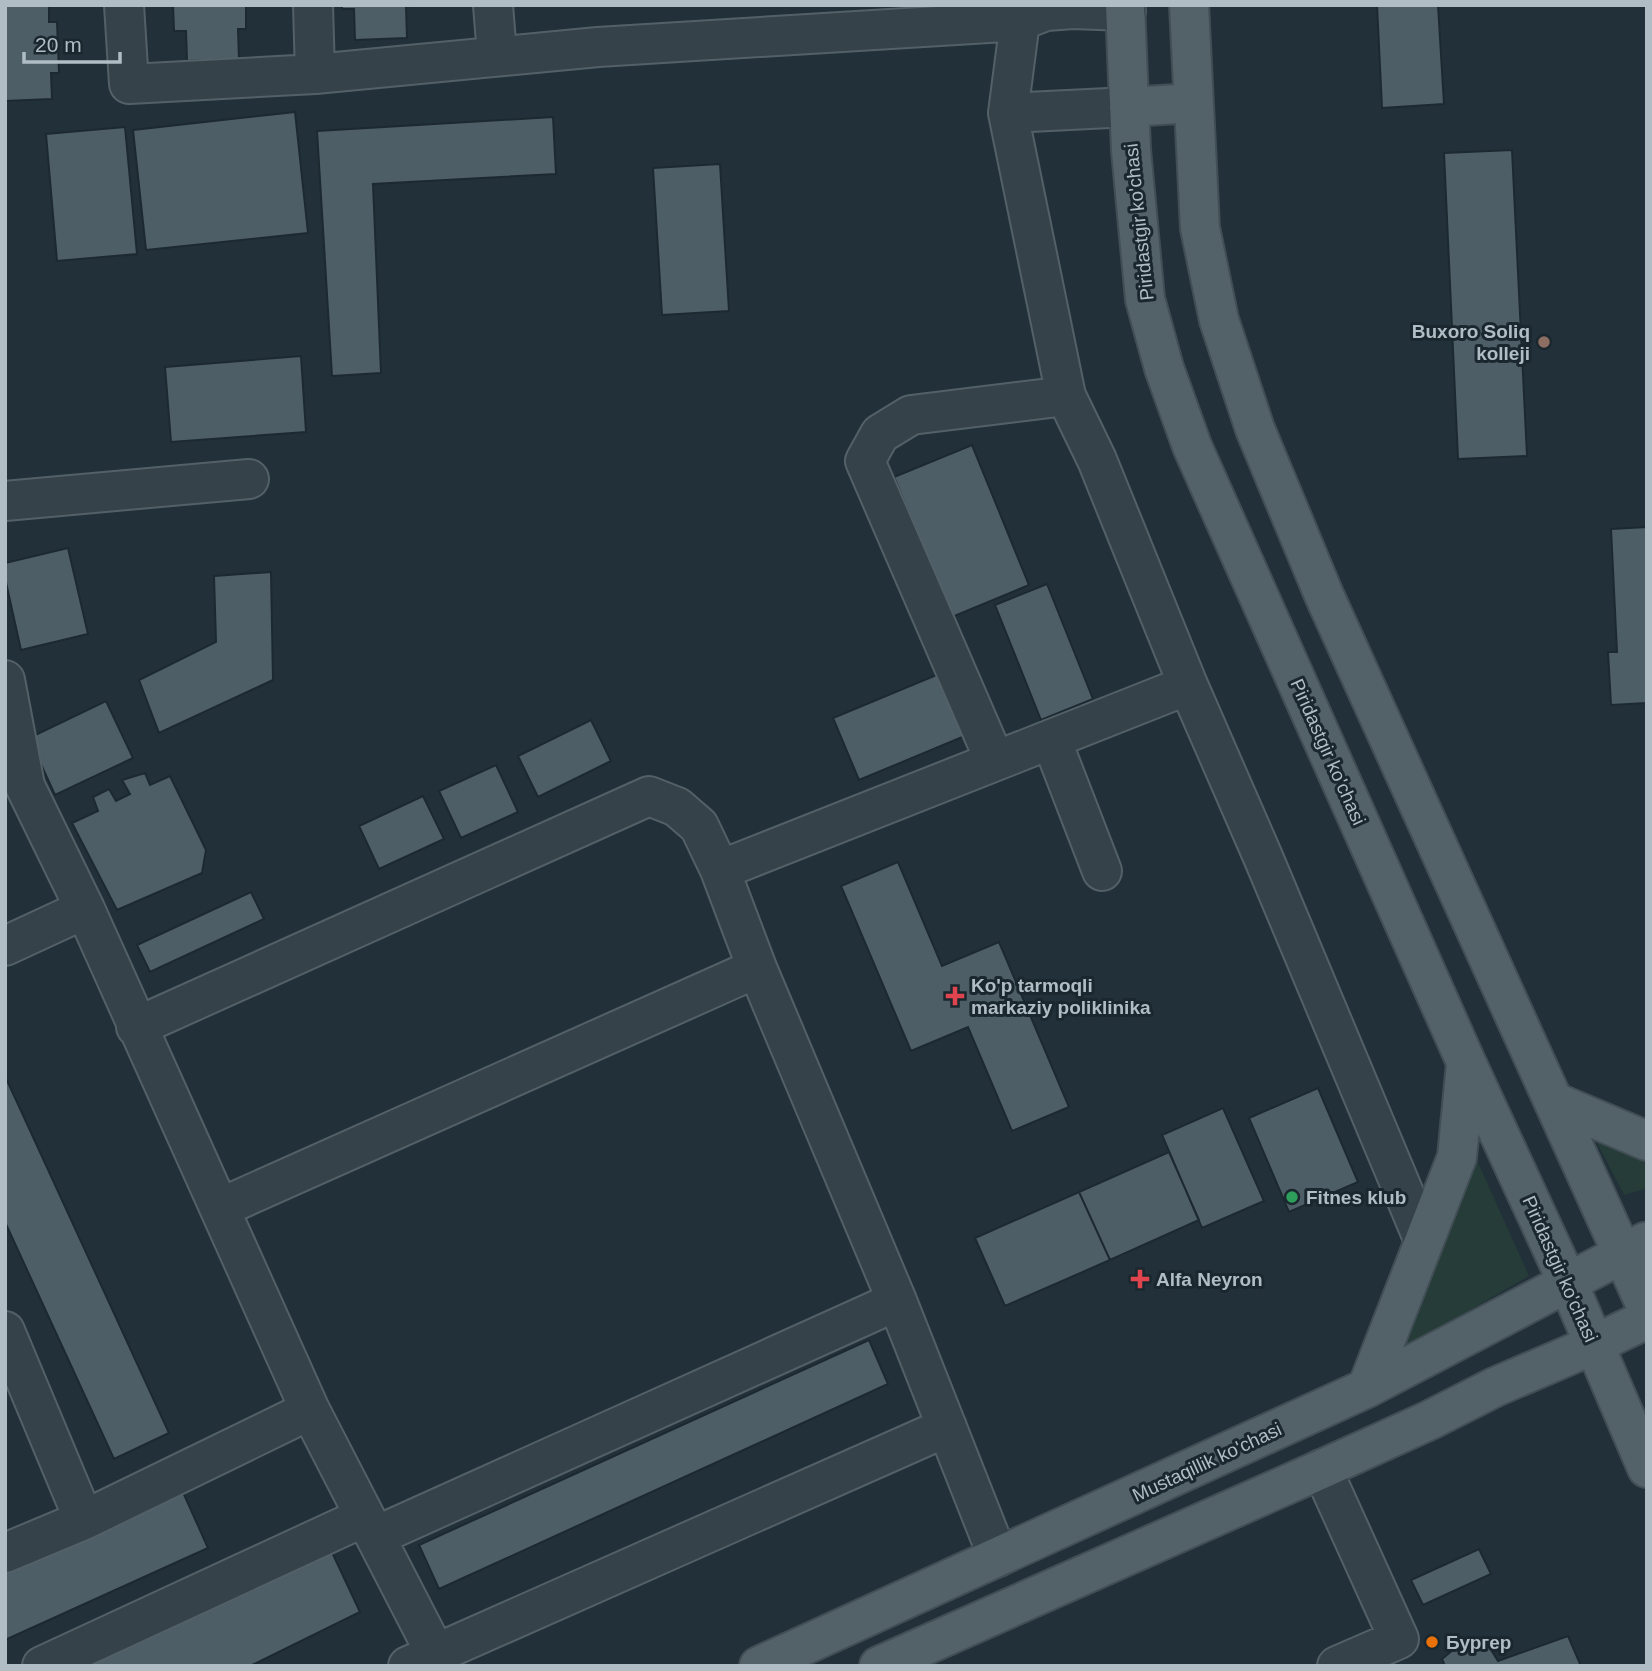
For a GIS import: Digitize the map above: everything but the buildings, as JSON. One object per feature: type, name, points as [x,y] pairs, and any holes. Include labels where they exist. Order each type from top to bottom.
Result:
[{"type":"main road","points":[[1189,5],[1200,228],[1219,320],[1255,429],[1330,608],[1555,1102],[1635,1247],[1647,1308]]},
{"type":"main road","name":"Piridastgir ko'chasi","points":[[1126,8],[1129,107],[1145,299],[1169,381],[1192,446],[1466,1062],[1568,1283],[1647,1468]]},
{"type":"main road","points":[[1129,107],[1193,103]]},
{"type":"main road","points":[[1367,1388],[1457,1157],[1466,1062]]},
{"type":"main road","points":[[1555,1102],[1647,1141]]},
{"type":"main road","name":"Mustaqillik ko'chasi","points":[[759,1666],[1367,1388],[1635,1247]]},
{"type":"main road","points":[[879,1666],[1322,1469],[1647,1319]]},
{"type":"main road","points":[[998,1557],[1019,1602]]},
{"type":"lane","points":[[124,5],[129,84],[315,74],[497,55],[1019,13],[1126,8]]},
{"type":"lane","points":[[313,5],[315,74]]},
{"type":"lane","points":[[493,5],[497,55]]},
{"type":"lane","points":[[1019,13],[1009,113],[1066,396],[1097,460],[1188,685],[1264,857],[1424,1241]]},
{"type":"lane","points":[[1009,113],[1129,107]]},
{"type":"lane","points":[[995,761],[865,461],[880,434],[911,415],[1066,396]]},
{"type":"lane","points":[[5,501],[249,479]]},
{"type":"lane","points":[[5,680],[15,790],[85,909],[310,1410],[370,1527],[429,1661],[947,1427]]},
{"type":"lane","points":[[720,870],[1188,685]]},
{"type":"lane","points":[[1051,739],[1101,871]]},
{"type":"lane","points":[[136,1027],[649,796],[677,807],[699,826],[720,870],[757,968],[897,1301],[998,1557]]},
{"type":"lane","points":[[5,946],[85,909]]},
{"type":"lane","points":[[220,1208],[757,968]]},
{"type":"lane","points":[[42,1666],[897,1301]]},
{"type":"lane","points":[[5,1331],[84,1520]]},
{"type":"lane","points":[[5,1553],[84,1520],[310,1410]]},
{"type":"lane","points":[[1322,1469],[1399,1639],[1337,1666]]},
{"type":"green space","points":[[1594,1137],[1647,1158],[1647,1188],[1624,1195]]},
{"type":"green space","points":[[1475,1156],[1529,1276],[1393,1354]]},
{"type":"place","name":"Buxoro Soliq kolleji","points":[[1544,342]]},
{"type":"place","name":"Ko'p tarmoqli markaziy poliklinika","points":[[955,996]]},
{"type":"place","name":"Fitnes klub","points":[[1292,1197]]},
{"type":"place","name":"Alfa Neyron","points":[[1140,1279]]},
{"type":"place","name":"Бургер","points":[[1432,1642]]}]
